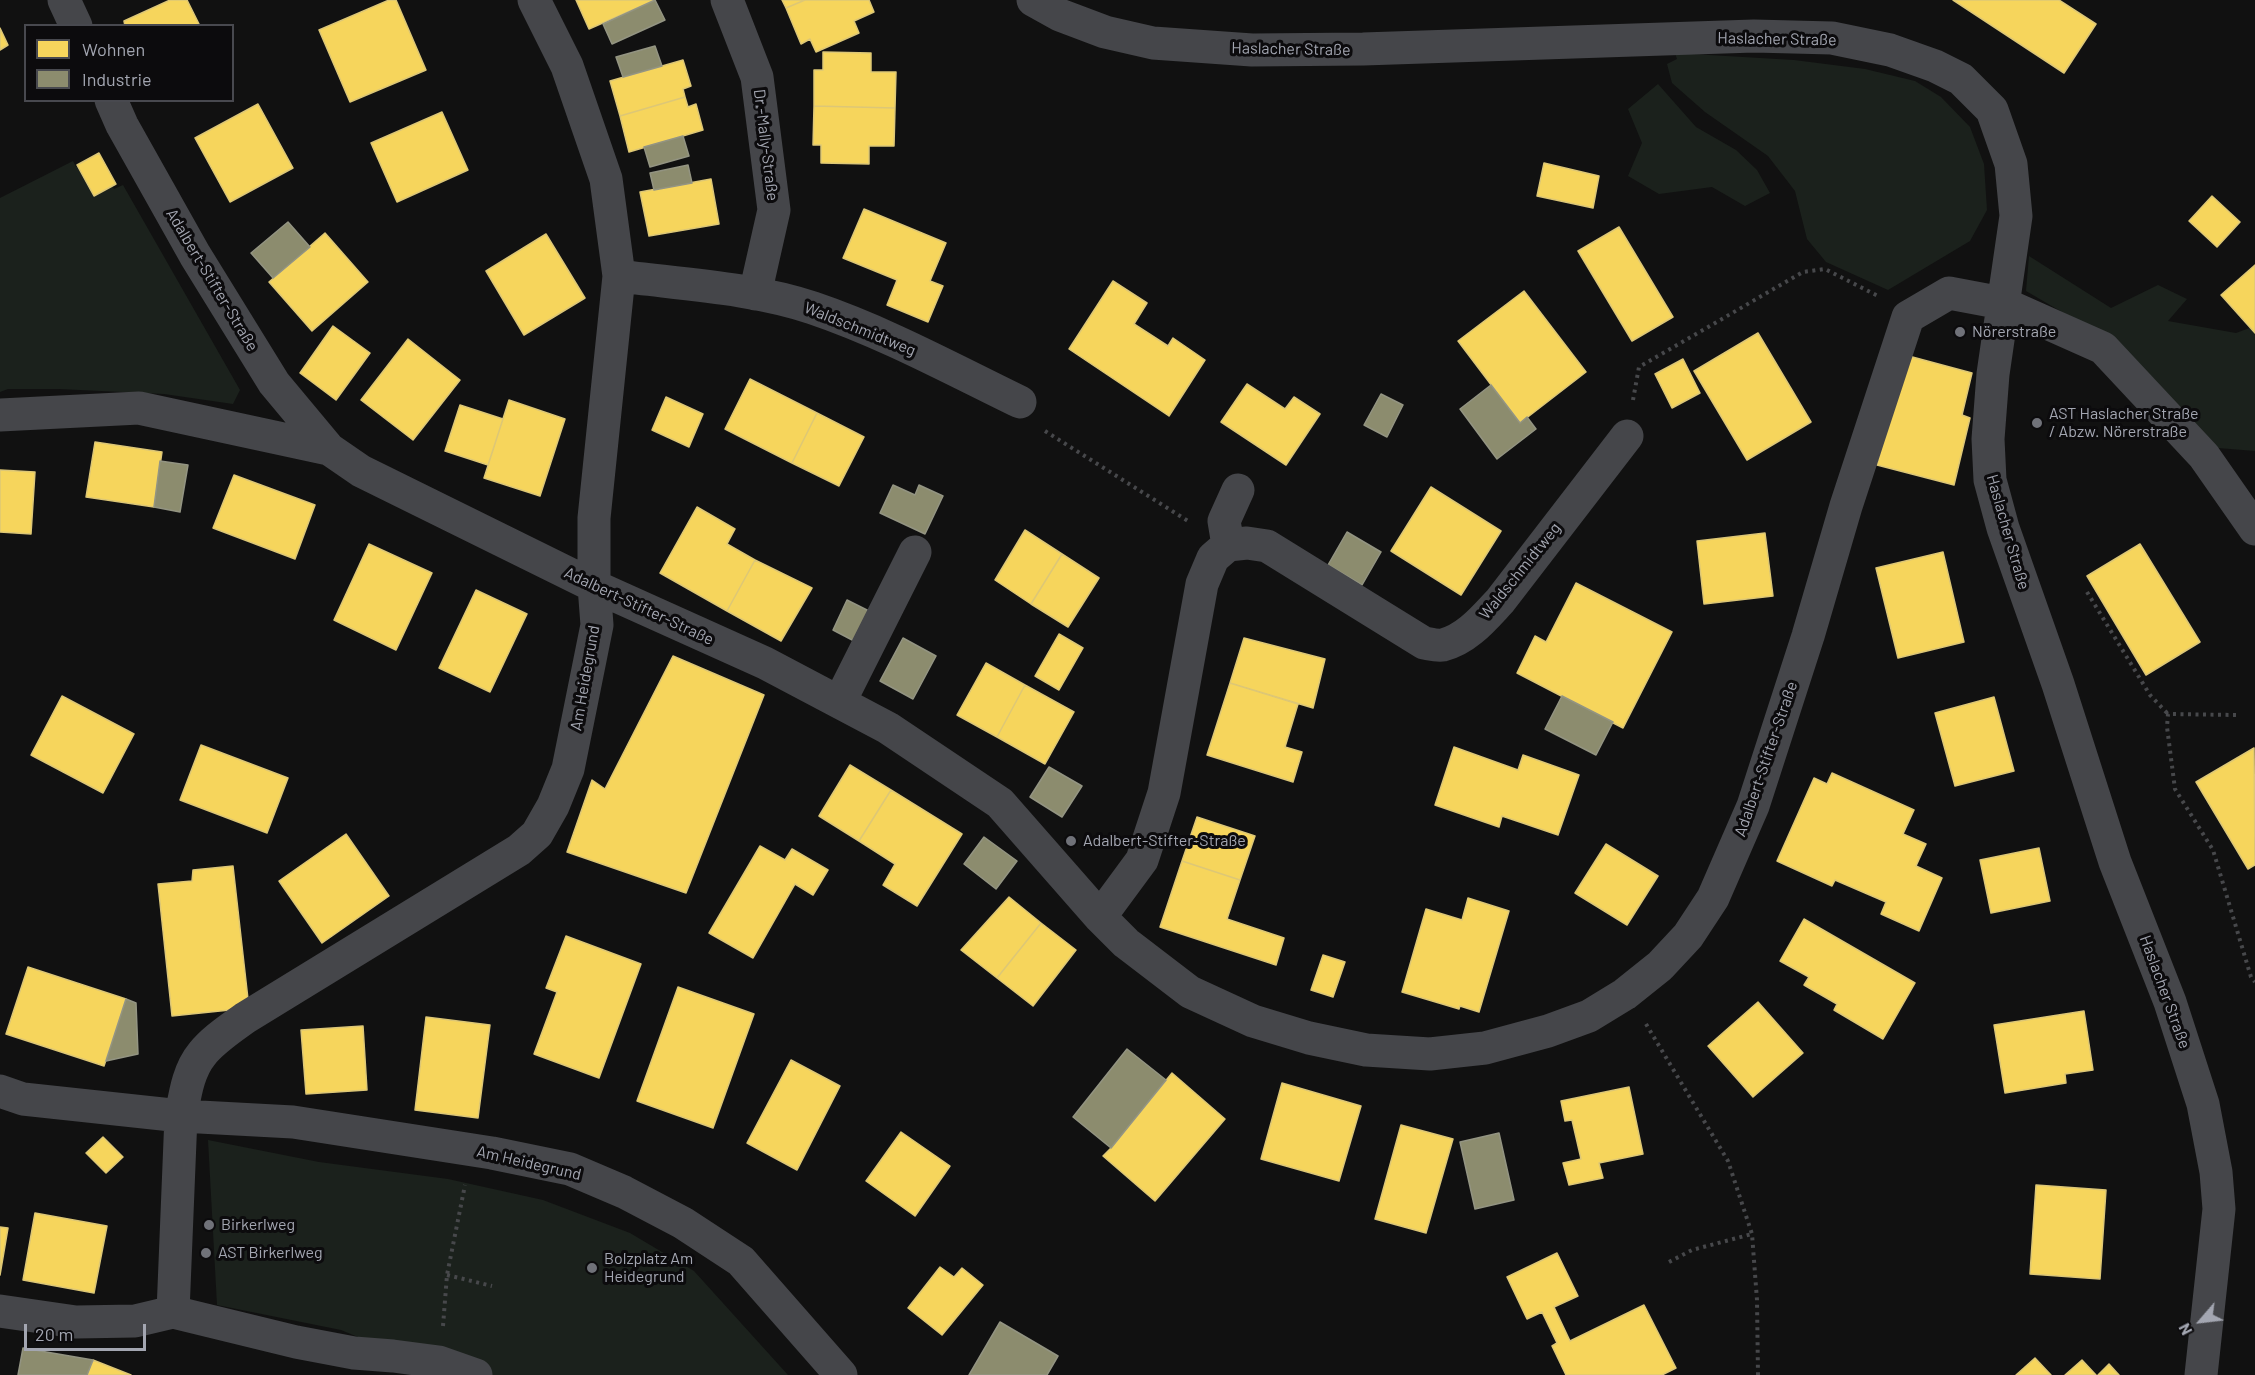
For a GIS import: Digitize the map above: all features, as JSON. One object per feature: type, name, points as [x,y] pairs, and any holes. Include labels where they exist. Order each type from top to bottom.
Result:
[{"type":"street","points":[[64,0],[75,24]]},
{"type":"street","points":[[534,0],[567,66],[606,179],[619,276],[594,518],[594,586]]},
{"type":"street","name":"Dr.-Mally-Straße","points":[[728,0],[757,77],[774,210],[755,294]]},
{"type":"street","name":"Haslacher Straße","points":[[1034,0],[1060,15],[1105,32],[1153,43],[1252,50],[1375,49],[1754,36],[1832,38],[1890,50],[1935,66],[1960,79],[1992,110],[2011,164],[2016,216],[1993,374],[1988,439],[1990,480],[2010,547],[2058,684],[2115,862],[2170,1002],[2203,1104],[2217,1172],[2220,1209],[2200,1375]]},
{"type":"street","name":"Adalbert-Stifter-Straße","points":[[112,102],[122,125],[195,255],[268,373],[329,449],[361,471],[594,586],[765,663],[888,728],[1000,803],[1100,917],[1126,943],[1190,992],[1253,1021],[1309,1038],[1366,1050],[1430,1054],[1485,1048],[1548,1031],[1589,1016],[1625,994],[1660,966],[1688,936],[1713,898],[1753,806],[1808,636],[1846,506],[1908,317]]},
{"type":"street","name":"Waldschmidtweg","points":[[619,276],[755,294],[811,307],[881,335],[1020,402]]},
{"type":"street","points":[[1908,317],[1949,293],[2002,303],[2103,348],[2204,456],[2255,529]]},
{"type":"street","name":"Adalbert-Stifter-Straße","points":[[0,415],[139,408],[329,449]]},
{"type":"street","name":"Waldschmidtweg","points":[[1228,545],[1246,543],[1267,546],[1424,643],[1441,645],[1459,638],[1476,626],[1500,601],[1627,436]]},
{"type":"street","points":[[1100,917],[1142,860],[1164,793],[1202,584],[1213,558],[1228,545],[1224,521],[1238,490]]},
{"type":"street","points":[[840,701],[915,552]]},
{"type":"street","name":"Am Heidegrund","points":[[173,1312],[181,1116],[190,1076],[201,1055],[245,1017],[479,876],[519,850],[537,834],[553,806],[568,769],[597,625],[594,586]]},
{"type":"street","points":[[0,1091],[22,1099],[181,1116]]},
{"type":"street","name":"Am Heidegrund","points":[[181,1116],[293,1122],[472,1150],[570,1169],[624,1192],[683,1223],[741,1261],[841,1375]]},
{"type":"street","points":[[0,1311],[76,1322],[135,1321],[173,1312],[296,1342],[354,1353],[440,1362],[476,1375]]},
{"type":"path","points":[[1627,436],[1639,367],[1803,272],[1826,269],[1878,296],[1908,317]]},
{"type":"path","points":[[1020,402],[1026,419],[1175,513]]},
{"type":"path","points":[[2086,592],[2150,695],[2168,714],[2236,715]]},
{"type":"path","points":[[2168,714],[2167,728],[2175,789],[2213,850],[2251,977],[2255,982]]},
{"type":"path","points":[[1657,1040],[1728,1161],[1752,1234],[1757,1300],[1758,1375]]},
{"type":"path","points":[[440,1362],[447,1275],[472,1150]]},
{"type":"path","points":[[1669,1262],[1692,1250],[1752,1234]]},
{"type":"path","points":[[447,1275],[492,1286]]},
{"type":"shaded area","points":[[1675,53],[1794,60],[1865,69],[1915,81],[1941,97],[1970,127],[1984,164],[1987,210],[1970,241],[1888,290],[1826,262],[1807,239],[1795,191],[1768,156],[1705,112],[1672,83],[1667,64],[1677,59]]},
{"type":"shaded area","points":[[1658,84],[1696,127],[1736,150],[1757,170],[1770,193],[1745,206],[1712,187],[1659,194],[1628,176],[1642,143],[1628,109]]},
{"type":"shaded area","points":[[96,159],[114,189],[123,185],[240,390],[233,404],[164,394],[59,389],[8,389],[0,392],[0,198],[73,161],[76,167]]},
{"type":"shaded area","points":[[2029,256],[2111,308],[2158,285],[2187,299],[2168,321],[2236,333],[2255,326],[2255,451],[2218,448],[2086,326],[2026,291]]},
{"type":"shaded area","points":[[208,1140],[319,1162],[448,1179],[543,1200],[630,1233],[694,1271],[788,1375],[450,1375],[341,1330],[217,1305]]},
{"type":"building: Wohnen","points":[[170,0],[187,0],[199,24],[125,24],[124,21]]},
{"type":"building: Wohnen","points":[[389,0],[396,0],[426,70],[350,102],[319,30]]},
{"type":"building: Wohnen","points":[[576,0],[655,0],[589,29]]},
{"type":"building: Wohnen","points":[[782,0],[805,0],[786,8]]},
{"type":"building: Wohnen","points":[[805,0],[869,0],[874,12],[854,21],[859,33],[816,52],[810,39],[801,44],[786,8]]},
{"type":"building: Wohnen","points":[[1953,0],[2059,0],[2096,24],[2064,73]]},
{"type":"building: Wohnen","points":[[0,28],[8,45],[0,50]]},
{"type":"building: Wohnen","points":[[823,52],[871,53],[871,72],[896,72],[895,108],[814,106],[814,70],[823,70]]},
{"type":"building: Wohnen","points":[[683,60],[691,86],[683,89],[685,97],[620,116],[610,81]]},
{"type":"building: Wohnen","points":[[685,97],[688,107],[696,104],[703,130],[629,152],[620,116]]},
{"type":"building: Wohnen","points":[[258,104],[293,168],[230,202],[195,138]]},
{"type":"building: Wohnen","points":[[814,106],[895,108],[894,146],[869,146],[869,164],[821,163],[821,145],[813,145]]},
{"type":"building: Wohnen","points":[[442,112],[468,170],[397,202],[371,143]]},
{"type":"building: Wohnen","points":[[99,153],[116,184],[94,196],[77,165]]},
{"type":"building: Wohnen","points":[[1544,163],[1599,176],[1593,208],[1537,196]]},
{"type":"building: Wohnen","points":[[711,179],[719,224],[649,236],[640,192]]},
{"type":"building: Wohnen","points":[[2212,196],[2240,222],[2217,247],[2189,221]]},
{"type":"building: Wohnen","points":[[864,209],[946,243],[930,281],[943,286],[928,322],[887,305],[897,280],[843,258]]},
{"type":"building: Wohnen","points":[[1619,227],[1673,317],[1632,341],[1578,251]]},
{"type":"building: Wohnen","points":[[325,233],[368,282],[312,331],[269,282]]},
{"type":"building: Wohnen","points":[[546,234],[585,298],[524,335],[486,271]]},
{"type":"building: Wohnen","points":[[2255,265],[2255,333],[2221,295]]},
{"type":"building: Wohnen","points":[[1113,281],[1147,303],[1134,324],[1168,346],[1173,338],[1205,360],[1169,416],[1069,349]]},
{"type":"building: Wohnen","points":[[1524,291],[1586,372],[1520,423],[1458,341]]},
{"type":"building: Wohnen","points":[[333,326],[370,353],[336,400],[300,373]]},
{"type":"building: Wohnen","points":[[1758,333],[1811,422],[1747,460],[1694,371]]},
{"type":"building: Wohnen","points":[[408,339],[460,380],[413,440],[361,400]]},
{"type":"building: Wohnen","points":[[1905,355],[1972,373],[1962,415],[1970,418],[1954,485],[1877,465]]},
{"type":"building: Wohnen","points":[[1683,359],[1700,393],[1672,408],[1655,374]]},
{"type":"building: Wohnen","points":[[750,379],[817,413],[792,463],[725,429]]},
{"type":"building: Wohnen","points":[[1247,384],[1285,409],[1294,397],[1320,414],[1286,465],[1221,422]]},
{"type":"building: Wohnen","points":[[666,397],[703,414],[689,447],[652,430]]},
{"type":"building: Wohnen","points":[[509,400],[565,419],[540,496],[484,478]]},
{"type":"building: Wohnen","points":[[460,405],[503,419],[488,465],[445,451]]},
{"type":"building: Wohnen","points":[[817,413],[864,437],[839,486],[792,463]]},
{"type":"building: Wohnen","points":[[95,442],[162,452],[154,507],[86,497]]},
{"type":"building: Wohnen","points":[[0,470],[35,472],[31,534],[0,532]]},
{"type":"building: Wohnen","points":[[234,475],[315,505],[295,559],[213,528]]},
{"type":"building: Wohnen","points":[[1431,487],[1501,531],[1461,595],[1391,551]]},
{"type":"building: Wohnen","points":[[697,507],[735,529],[727,544],[755,560],[727,611],[660,573]]},
{"type":"building: Wohnen","points":[[1025,530],[1062,554],[1031,604],[995,580]]},
{"type":"building: Wohnen","points":[[1765,533],[1773,596],[1704,604],[1697,541]]},
{"type":"building: Wohnen","points":[[369,544],[432,573],[396,650],[334,620]]},
{"type":"building: Wohnen","points":[[2140,544],[2200,642],[2146,675],[2087,576]]},
{"type":"building: Wohnen","points":[[1943,552],[1964,642],[1898,658],[1876,568]]},
{"type":"building: Wohnen","points":[[1062,554],[1099,578],[1068,627],[1031,604]]},
{"type":"building: Wohnen","points":[[755,560],[812,588],[781,641],[727,611]]},
{"type":"building: Wohnen","points":[[1576,583],[1672,632],[1623,728],[1517,673],[1535,636],[1546,642]]},
{"type":"building: Wohnen","points":[[476,590],[527,614],[490,692],[439,668]]},
{"type":"building: Wohnen","points":[[1059,634],[1083,648],[1059,690],[1035,676]]},
{"type":"building: Wohnen","points":[[1244,638],[1325,659],[1313,708],[1230,683]]},
{"type":"building: Wohnen","points":[[673,656],[764,695],[686,893],[567,852],[592,780],[605,789]]},
{"type":"building: Wohnen","points":[[986,663],[1025,685],[997,737],[957,715]]},
{"type":"building: Wohnen","points":[[1230,683],[1298,704],[1285,747],[1302,752],[1293,782],[1207,755]]},
{"type":"building: Wohnen","points":[[1025,685],[1074,712],[1045,764],[997,737]]},
{"type":"building: Wohnen","points":[[62,696],[134,734],[103,793],[31,755]]},
{"type":"building: Wohnen","points":[[1994,697],[2014,771],[1955,786],[1935,713]]},
{"type":"building: Wohnen","points":[[201,745],[288,778],[267,833],[180,800]]},
{"type":"building: Wohnen","points":[[1454,747],[1518,770],[1523,755],[1579,775],[1558,835],[1502,816],[1499,827],[1435,805]]},
{"type":"building: Wohnen","points":[[2254,748],[2255,865],[2248,869],[2196,782]]},
{"type":"building: Wohnen","points":[[850,765],[891,790],[859,841],[819,816]]},
{"type":"building: Wohnen","points":[[1832,773],[1914,810],[1903,834],[1926,844],[1916,866],[1942,878],[1919,931],[1881,914],[1886,902],[1835,880],[1832,886],[1777,861],[1814,778],[1827,784]]},
{"type":"building: Wohnen","points":[[891,790],[962,834],[917,906],[883,885],[895,864],[859,841]]},
{"type":"building: Wohnen","points":[[1197,817],[1255,836],[1240,880],[1182,861]]},
{"type":"building: Wohnen","points":[[346,834],[389,896],[322,943],[279,881]]},
{"type":"building: Wohnen","points":[[1606,844],[1658,876],[1627,925],[1575,893]]},
{"type":"building: Wohnen","points":[[760,846],[785,860],[792,849],[828,870],[813,895],[795,884],[753,958],[709,933]]},
{"type":"building: Wohnen","points":[[2039,848],[2050,901],[1991,913],[1980,860]]},
{"type":"building: Wohnen","points":[[1182,861],[1240,880],[1227,919],[1284,938],[1276,965],[1160,927]]},
{"type":"building: Wohnen","points":[[233,866],[249,1008],[172,1016],[158,884],[192,881],[193,870]]},
{"type":"building: Wohnen","points":[[1009,897],[1041,923],[997,978],[961,950]]},
{"type":"building: Wohnen","points":[[1468,898],[1509,911],[1479,1012],[1460,1006],[1459,1009],[1402,992],[1426,909],[1462,920]]},
{"type":"building: Wohnen","points":[[1804,919],[1915,983],[1883,1039],[1834,1010],[1837,1004],[1804,985],[1809,977],[1780,961]]},
{"type":"building: Wohnen","points":[[1041,923],[1076,950],[1033,1006],[997,978]]},
{"type":"building: Wohnen","points":[[566,936],[641,964],[599,1078],[534,1054],[557,992],[546,988]]},
{"type":"building: Wohnen","points":[[1323,955],[1345,962],[1333,997],[1311,990]]},
{"type":"building: Wohnen","points":[[28,967],[126,999],[104,1066],[6,1034]]},
{"type":"building: Wohnen","points":[[678,987],[754,1014],[713,1128],[637,1101]]},
{"type":"building: Wohnen","points":[[1758,1002],[1803,1053],[1753,1097],[1708,1046]]},
{"type":"building: Wohnen","points":[[2084,1011],[2093,1070],[2065,1074],[2066,1083],[2005,1093],[1994,1025]]},
{"type":"building: Wohnen","points":[[426,1017],[490,1025],[478,1118],[415,1110]]},
{"type":"building: Wohnen","points":[[363,1026],[367,1090],[306,1094],[301,1030]]},
{"type":"building: Wohnen","points":[[791,1060],[840,1086],[797,1170],[747,1143]]},
{"type":"building: Wohnen","points":[[1172,1073],[1225,1119],[1155,1201],[1103,1156]]},
{"type":"building: Wohnen","points":[[1282,1083],[1361,1106],[1339,1181],[1261,1159]]},
{"type":"building: Wohnen","points":[[1629,1087],[1643,1154],[1599,1163],[1603,1178],[1569,1185],[1563,1163],[1581,1159],[1572,1120],[1565,1121],[1561,1101]]},
{"type":"building: Wohnen","points":[[1401,1125],[1453,1139],[1426,1233],[1375,1219]]},
{"type":"building: Wohnen","points":[[901,1132],[950,1166],[915,1216],[866,1181]]},
{"type":"building: Wohnen","points":[[103,1137],[123,1157],[106,1173],[86,1153]]},
{"type":"building: Wohnen","points":[[2036,1185],[2106,1190],[2100,1279],[2030,1274]]},
{"type":"building: Wohnen","points":[[35,1213],[107,1226],[94,1293],[23,1280]]},
{"type":"building: Wohnen","points":[[0,1227],[8,1228],[0,1275]]},
{"type":"building: Wohnen","points":[[1557,1253],[1578,1296],[1554,1307],[1570,1341],[1644,1305],[1676,1368],[1662,1375],[1566,1375],[1552,1346],[1557,1343],[1542,1312],[1527,1319],[1507,1277]]},
{"type":"building: Wohnen","points":[[940,1267],[954,1277],[962,1268],[983,1285],[942,1335],[908,1308]]},
{"type":"building: Wohnen","points":[[2035,1358],[2051,1375],[2016,1375]]},
{"type":"building: Wohnen","points":[[93,1360],[131,1375],[87,1375]]},
{"type":"building: Wohnen","points":[[2082,1360],[2096,1375],[2065,1375]]},
{"type":"building: Wohnen","points":[[2109,1364],[2119,1375],[2098,1375]]},
{"type":"building: Industrie","points":[[655,0],[665,20],[612,44],[603,24]]},
{"type":"building: Industrie","points":[[655,46],[662,66],[623,77],[616,57]]},
{"type":"building: Industrie","points":[[683,136],[689,156],[650,167],[644,147]]},
{"type":"building: Industrie","points":[[688,165],[692,183],[654,190],[650,173]]},
{"type":"building: Industrie","points":[[288,222],[310,247],[273,278],[251,253]]},
{"type":"building: Industrie","points":[[1491,385],[1520,423],[1527,417],[1536,429],[1497,459],[1460,409]]},
{"type":"building: Industrie","points":[[1381,394],[1403,405],[1387,437],[1364,425]]},
{"type":"building: Industrie","points":[[160,461],[188,465],[180,512],[154,507]]},
{"type":"building: Industrie","points":[[893,485],[915,495],[919,485],[943,496],[925,534],[880,513]]},
{"type":"building: Industrie","points":[[1347,532],[1381,552],[1362,585],[1328,565]]},
{"type":"building: Industrie","points":[[847,600],[871,612],[856,642],[833,630]]},
{"type":"building: Industrie","points":[[903,638],[936,656],[913,699],[880,681]]},
{"type":"building: Industrie","points":[[1562,696],[1613,722],[1596,755],[1545,729]]},
{"type":"building: Industrie","points":[[1049,767],[1082,786],[1062,817],[1030,797]]},
{"type":"building: Industrie","points":[[984,837],[1017,861],[996,889],[964,864]]},
{"type":"building: Industrie","points":[[126,999],[136,1003],[138,1054],[106,1061]]},
{"type":"building: Industrie","points":[[1127,1049],[1166,1080],[1111,1148],[1073,1117]]},
{"type":"building: Industrie","points":[[1499,1133],[1514,1200],[1475,1209],[1460,1142]]},
{"type":"building: Industrie","points":[[1000,1322],[1058,1356],[1047,1375],[969,1375]]},
{"type":"building: Industrie","points":[[23,1348],[93,1360],[87,1375],[18,1375]]},
{"type":"place","name":"Nörerstraße","points":[[1960,332]]},
{"type":"place","name":"AST Haslacher Straße / Abzw. Nörerstraße","points":[[2037,423]]},
{"type":"place","name":"Adalbert-Stifter-Straße","points":[[1071,841]]},
{"type":"place","name":"Birkerlweg","points":[[209,1225]]},
{"type":"place","name":"AST Birkerlweg","points":[[206,1253]]},
{"type":"place","name":"Bolzplatz Am Heidegrund","points":[[592,1268]]}]
